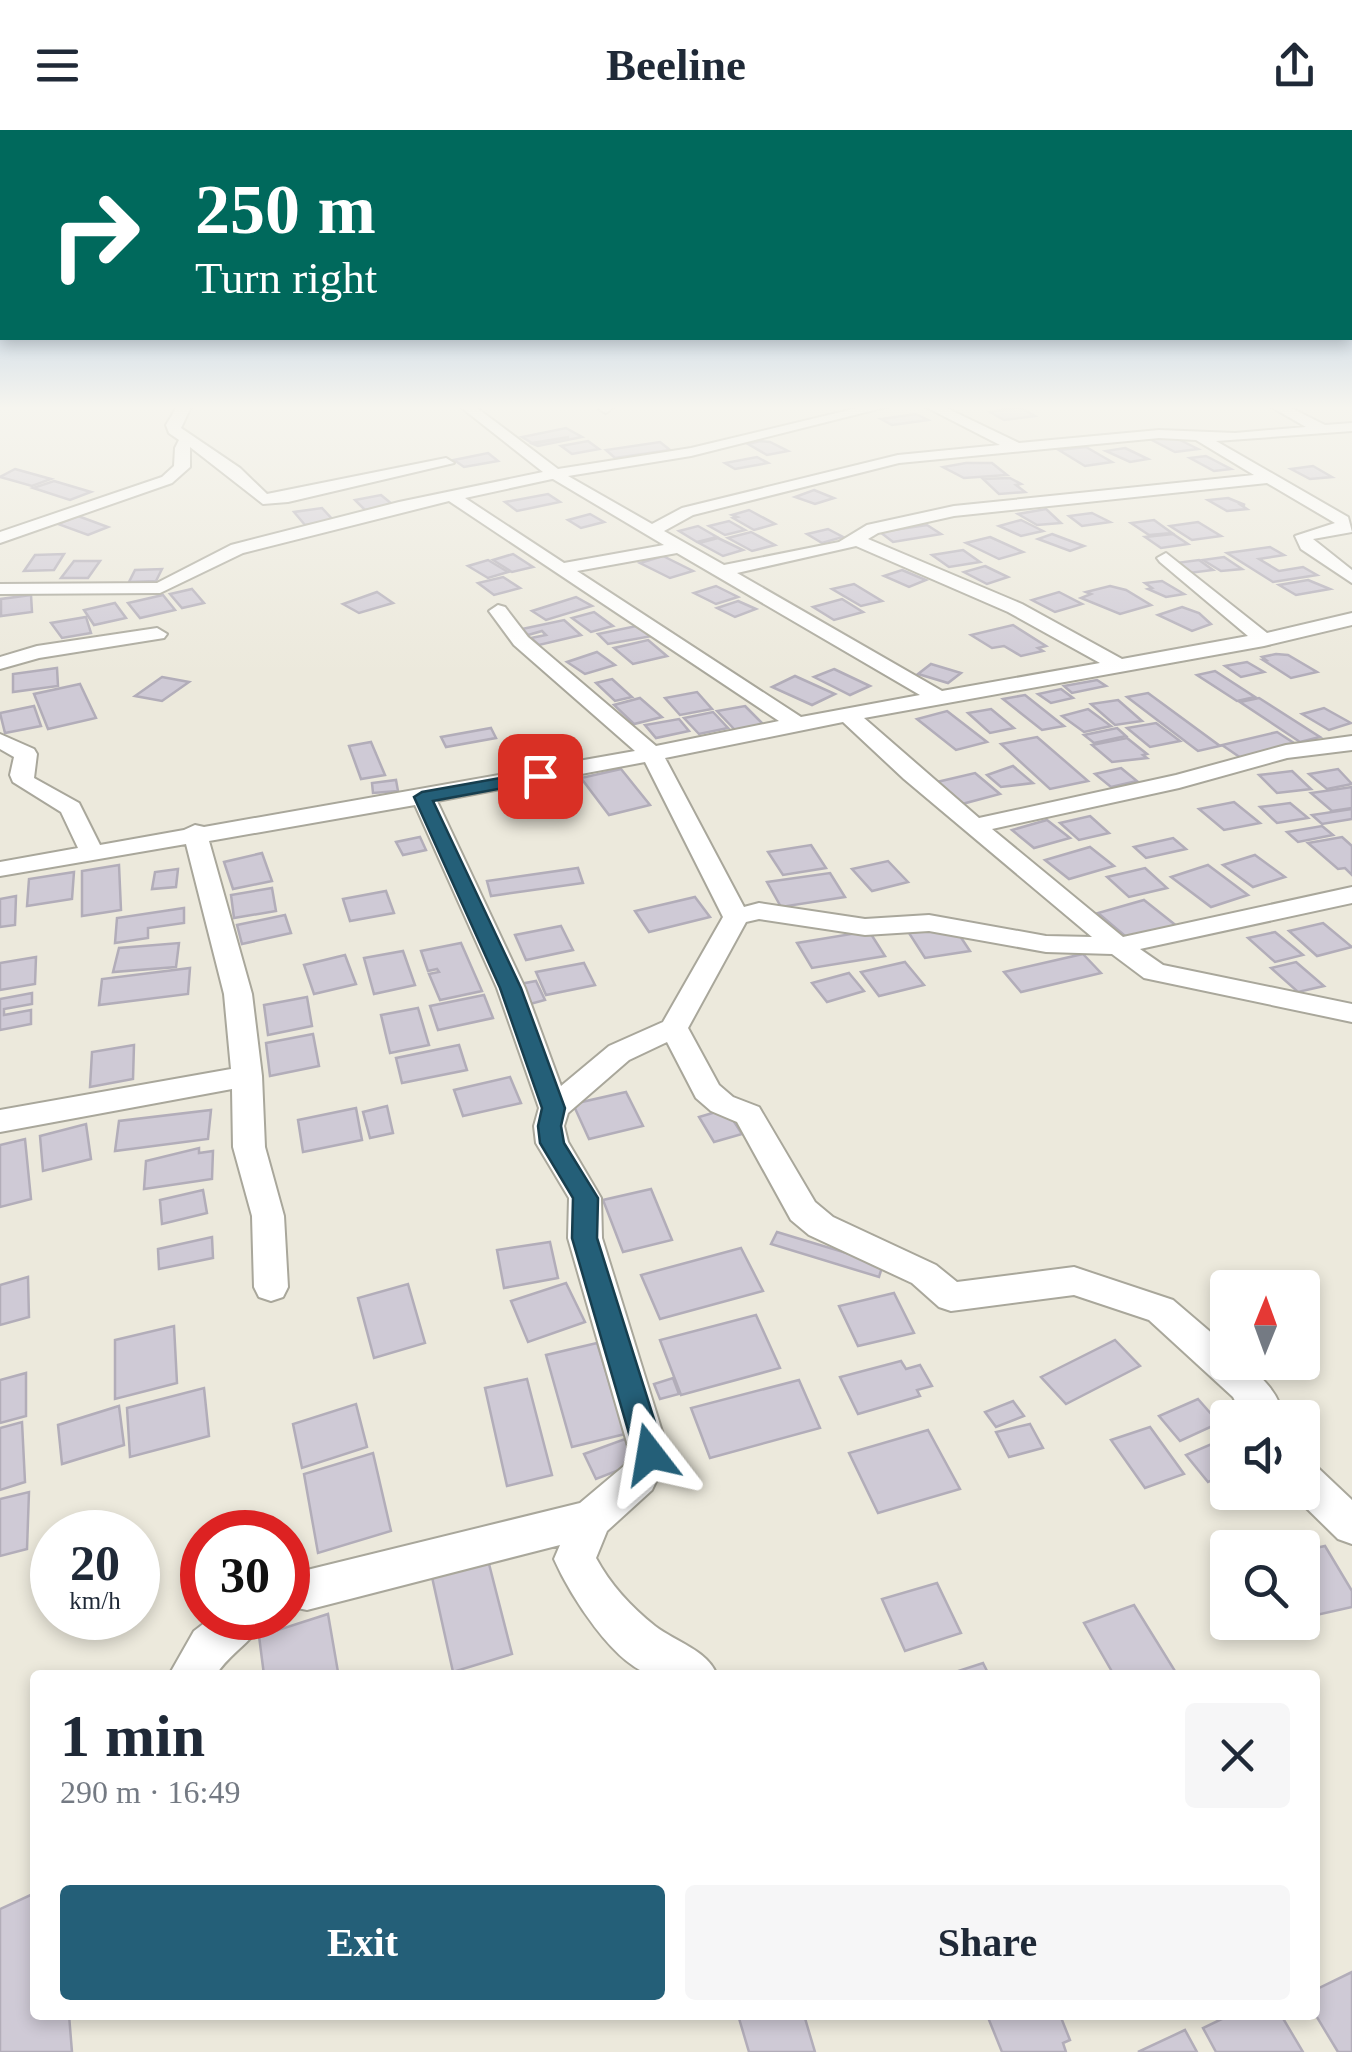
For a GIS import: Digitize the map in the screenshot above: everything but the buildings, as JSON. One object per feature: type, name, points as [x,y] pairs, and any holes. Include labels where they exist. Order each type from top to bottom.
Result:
[{"type":"street","points":[[0,538],[125,495]]},
{"type":"street","points":[[260,495],[264,499],[303,495]]},
{"type":"street","points":[[0,589],[160,588],[236,549],[450,495],[797,724]]},
{"type":"street","points":[[591,495],[939,698]]},
{"type":"street","points":[[652,530],[679,514],[755,495]]},
{"type":"street","points":[[721,571],[844,546],[873,529],[954,510],[1104,495]]},
{"type":"street","points":[[1302,495],[1347,517],[1346,528],[1341,531],[1303,536],[1308,546],[1352,578]]},
{"type":"street","points":[[856,540],[1015,608],[1118,664]]},
{"type":"street","points":[[564,568],[681,547]]},
{"type":"street","points":[[1166,558],[1264,640]]},
{"type":"street","points":[[498,611],[521,641],[651,753],[736,916]]},
{"type":"street","points":[[0,869],[90,850],[422,797],[1118,664],[1264,640],[1352,619]]},
{"type":"street","points":[[0,664],[38,652],[157,634]]},
{"type":"street","points":[[848,715],[974,826],[1154,972],[1352,1013]]},
{"type":"street","points":[[0,740],[26,754],[21,776],[24,782],[76,813],[90,850]]},
{"type":"street","points":[[974,826],[1179,782],[1286,752],[1348,748]]},
{"type":"street","points":[[422,797],[510,988],[554,1108]]},
{"type":"street","points":[[196,832],[238,994],[247,1076],[248,1147],[268,1216],[270,1288]]},
{"type":"street","points":[[310,1589],[590,1519],[638,1478],[650,1454],[584,1238],[585,1198],[552,1143],[549,1126],[554,1108],[619,1052],[674,1028],[736,916],[759,911],[865,927],[929,923],[1046,944],[1118,946],[1352,895]]},
{"type":"street","points":[[674,1028],[707,1091],[722,1104],[748,1115],[802,1211],[822,1226],[924,1274],[951,1297],[1074,1282],[1162,1310],[1256,1400]]},
{"type":"street","points":[[0,1121],[247,1076]]},
{"type":"street","points":[[1320,1495],[1352,1526]]},
{"type":"street","points":[[590,1519],[575,1559],[585,1582],[611,1616],[684,1670]]},
{"type":"street","points":[[194,1670],[216,1640]]},
{"type":"route","points":[[540,776],[422,797],[510,988],[554,1108],[549,1126],[552,1143],[585,1198],[584,1238],[650,1454]]}]
